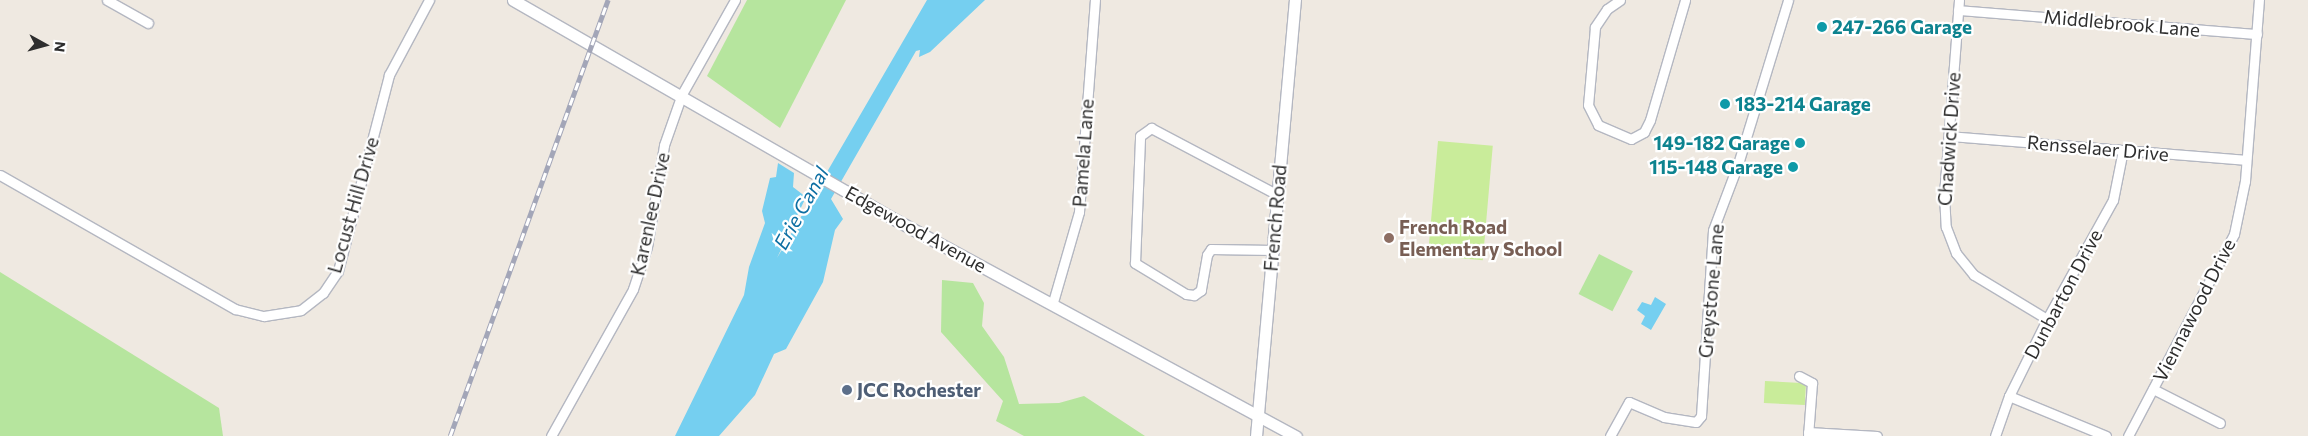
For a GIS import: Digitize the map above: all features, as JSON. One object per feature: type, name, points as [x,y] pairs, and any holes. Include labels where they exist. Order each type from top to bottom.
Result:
[{"type":"street","points":[[107,0],[148,23]]},
{"type":"street","name":"Locust Hill Drive","points":[[0,175],[236,308],[264,316],[301,310],[323,293],[338,271],[389,75],[429,0]]},
{"type":"street","name":"Edgewood Avenue","points":[[513,0],[682,94],[863,201],[1053,302],[1296,436]]},
{"type":"street","name":"Karenlee Drive","points":[[551,436],[639,276],[664,146],[682,94],[735,0]]},
{"type":"street","name":"Pamela Lane","points":[[1053,302],[1079,212],[1095,0]]},
{"type":"street","name":"French Road","points":[[1256,436],[1296,0]]},
{"type":"street","points":[[1620,0],[1607,9],[1595,27],[1587,98],[1595,122],[1631,139],[1644,132],[1650,120],[1685,0]]},
{"type":"street","name":"Greystone Lane","points":[[1610,436],[1629,402],[1664,416],[1696,422],[1701,416],[1713,230],[1738,164],[1788,0]]},
{"type":"street","name":"Chadwick Drive","points":[[1959,0],[1943,206],[1956,253],[1981,280],[2047,319]]},
{"type":"street","name":"Viennawood Drive","points":[[2128,436],[2227,251],[2239,215],[2246,160],[2257,34],[2258,0]]},
{"type":"street","name":"Middlebrook Lane","points":[[1958,10],[2257,34]]},
{"type":"street","points":[[1273,250],[1211,249],[1206,255],[1202,290],[1194,295],[1186,294],[1135,263],[1140,136],[1151,128],[1278,195]]},
{"type":"street","name":"Rensselaer Drive","points":[[1949,136],[2246,160]]},
{"type":"street","name":"Dunbarton Drive","points":[[1996,436],[2009,396],[2047,319],[2113,200],[2122,150]]},
{"type":"street","points":[[1799,376],[1812,383],[1808,434],[1877,436]]},
{"type":"street","points":[[2153,389],[2220,423]]},
{"type":"street","points":[[2009,396],[2106,436]]},
{"type":"green space","points":[[747,0],[846,0],[780,128],[707,76]]},
{"type":"green space","points":[[1438,141],[1493,146],[1483,260],[1428,256]]},
{"type":"green space","points":[[1599,254],[1633,271],[1612,311],[1579,294]]},
{"type":"green space","points":[[0,272],[219,408],[223,436],[0,436]]},
{"type":"green space","points":[[942,280],[973,283],[984,303],[982,326],[1004,357],[1019,404],[1059,403],[1084,396],[1145,436],[1024,436],[996,421],[1003,401],[941,332]]},
{"type":"green space","points":[[1765,381],[1806,383],[1805,405],[1764,403]]},
{"type":"water","points":[[927,0],[985,0],[930,52],[919,57],[920,50],[916,51],[831,199],[843,219],[835,230],[823,282],[786,349],[774,354],[755,395],[719,436],[675,436],[744,295],[749,267],[765,223],[762,211],[770,178],[776,177],[778,163],[794,173],[793,187],[806,197],[777,258]]},
{"type":"water","points":[[1655,297],[1666,304],[1651,330],[1641,324],[1645,316],[1637,310],[1642,302],[1651,305]]},
{"type":"railway","points":[[450,436],[608,0]]},
{"type":"place","name":"247-266 Garage","points":[[1822,27]]},
{"type":"place","name":"183-214 Garage","points":[[1725,104]]},
{"type":"place","name":"149-182 Garage","points":[[1800,143]]},
{"type":"place","name":"115-148 Garage","points":[[1793,167]]},
{"type":"place","name":"French Road Elementary School","points":[[1389,238]]},
{"type":"place","name":"JCC Rochester","points":[[847,390]]},
{"type":"water label","name":"Erie Canal","points":[[801,208]]}]
